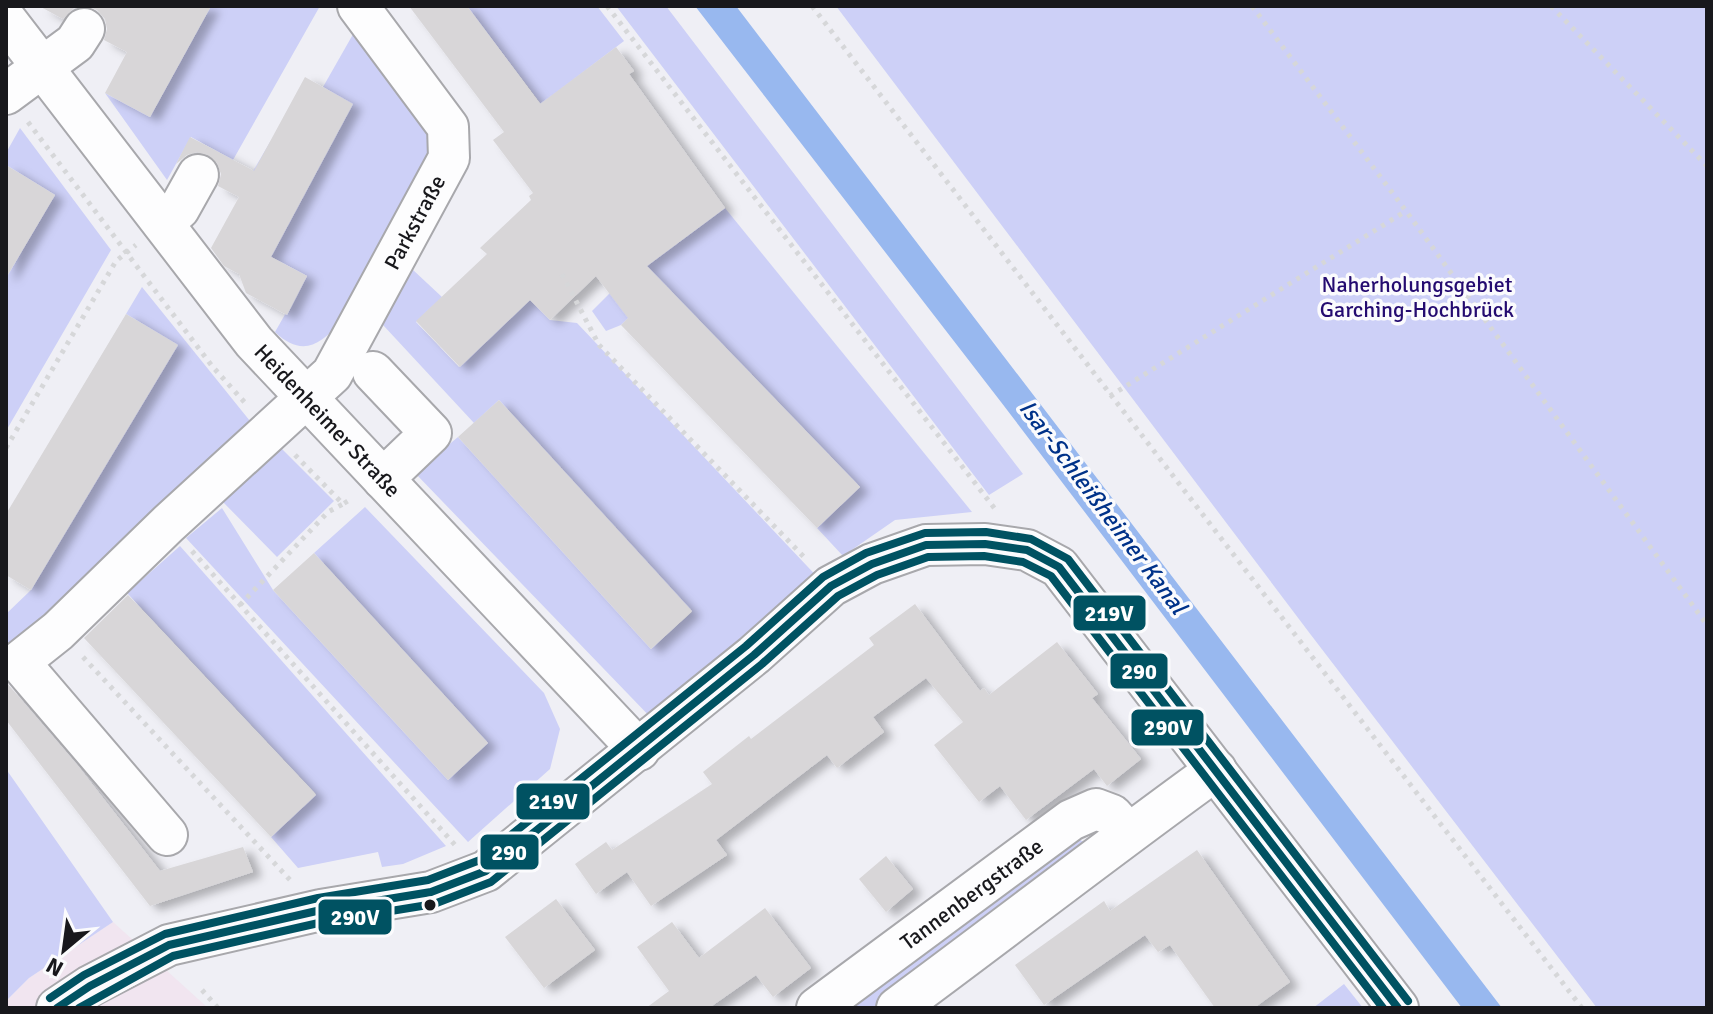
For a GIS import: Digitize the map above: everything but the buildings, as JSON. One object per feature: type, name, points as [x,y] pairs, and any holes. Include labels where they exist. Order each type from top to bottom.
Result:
[{"type":"street","name":"Parkstraße","points":[[168,524],[332,374],[449,158],[448,127],[358,6]]},
{"type":"street","name":"Heidenheimer Straße","points":[[6,20],[254,342],[639,750]]},
{"type":"street","points":[[6,94],[75,43],[84,29]]},
{"type":"street","points":[[163,223],[179,209],[198,175]]},
{"type":"street","points":[[373,372],[431,433],[383,479]]},
{"type":"street","points":[[167,835],[19,662],[58,631],[168,524]]},
{"type":"street","points":[[57,1008],[90,986],[169,945],[321,910],[431,892],[486,871],[639,750],[754,655],[831,586],[872,564],[926,545],[985,544],[1027,550],[1059,567],[1398,1008]]},
{"type":"street","points":[[897,1008],[1216,770]]},
{"type":"street","name":"Tannenbergstraße","points":[[817,1008],[1071,820],[1096,809],[1112,815],[1128,833]]},
{"type":"path","points":[[607,6],[1027,550]]},
{"type":"path","points":[[812,6],[1582,1008]]},
{"type":"path","points":[[1252,6],[1406,211],[1707,625]]},
{"type":"path","points":[[1551,6],[1707,166]]},
{"type":"path","points":[[6,94],[212,366],[343,504]]},
{"type":"path","points":[[1110,396],[1406,211]]},
{"type":"path","points":[[6,448],[116,261],[163,223]]},
{"type":"path","points":[[562,274],[599,345],[831,586]]},
{"type":"path","points":[[240,605],[328,512],[383,479]]},
{"type":"path","points":[[168,524],[456,846]]},
{"type":"path","points":[[58,631],[211,793],[295,889]]},
{"type":"path","points":[[202,990],[218,1008]]},
{"type":"shaded area","points":[[113,922],[208,1008],[6,1008],[6,1001],[29,978]]},
{"type":"green space","points":[[211,6],[320,6],[233,160],[191,137],[167,180],[105,93],[150,117]]},
{"type":"green space","points":[[467,6],[597,6],[624,41],[541,104]]},
{"type":"green space","points":[[616,6],[666,6],[1023,474],[989,495]]},
{"type":"green space","name":"Naherholungsgebiet Garching-Hochbrück","points":[[836,6],[1707,6],[1707,1008],[1597,1008]]},
{"type":"green space","points":[[356,29],[438,138],[340,322],[318,342],[302,346],[284,340],[275,332],[307,276],[266,254],[252,173],[270,142],[317,167],[352,104],[323,87]]},
{"type":"green space","points":[[20,128],[111,250],[6,431],[6,278],[55,195],[6,165],[6,153]]},
{"type":"green space","points":[[725,208],[972,512],[895,520],[843,556],[817,528],[860,487],[664,284],[621,325],[606,331],[592,311],[610,293]]},
{"type":"green space","points":[[412,269],[442,297],[416,322],[459,367],[530,300],[550,320],[577,323],[825,585],[656,723],[415,473],[458,437],[651,649],[692,612],[499,400],[474,423],[383,325]]},
{"type":"green space","points":[[142,287],[250,421],[53,621],[6,663],[6,614],[31,590],[176,344],[126,314]]},
{"type":"green space","points":[[280,447],[334,501],[277,557],[223,502]]},
{"type":"green space","points":[[365,507],[544,693],[560,729],[550,769],[468,842],[186,538],[222,508],[273,590],[448,780],[488,743],[314,553]]},
{"type":"green space","points":[[180,546],[446,846],[403,864],[382,867],[378,852],[298,868],[271,837],[316,794],[127,593]]},
{"type":"green space","points":[[6,769],[113,922],[29,978],[6,1001]]},
{"type":"green space","points":[[1077,838],[1087,844],[1088,853],[876,1008],[846,1008]]},
{"type":"green space","points":[[1344,984],[1363,1008],[1313,1008]]},
{"type":"water","name":"Isar-Schleißheimer Kanal","points":[[695,6],[736,6],[1502,1008],[1462,1008]]},
{"type":"transit line","name":"219V","points":[[50,998],[84,975],[165,934],[318,898],[428,880],[480,860],[746,646],[823,577],[866,553],[925,533],[986,532],[1031,539],[1068,559],[1408,1001]]},
{"type":"transit line","name":"290","points":[[57,1008],[90,986],[169,945],[321,910],[431,892],[486,871],[754,655],[831,586],[872,564],[926,545],[985,544],[1027,550],[1059,567],[1398,1008]]},
{"type":"transit line","name":"290V","points":[[79,1008],[173,956],[323,922],[434,904],[491,882],[762,664],[838,596],[877,575],[928,557],[984,556],[1023,562],[1051,576],[1383,1008]]}]
